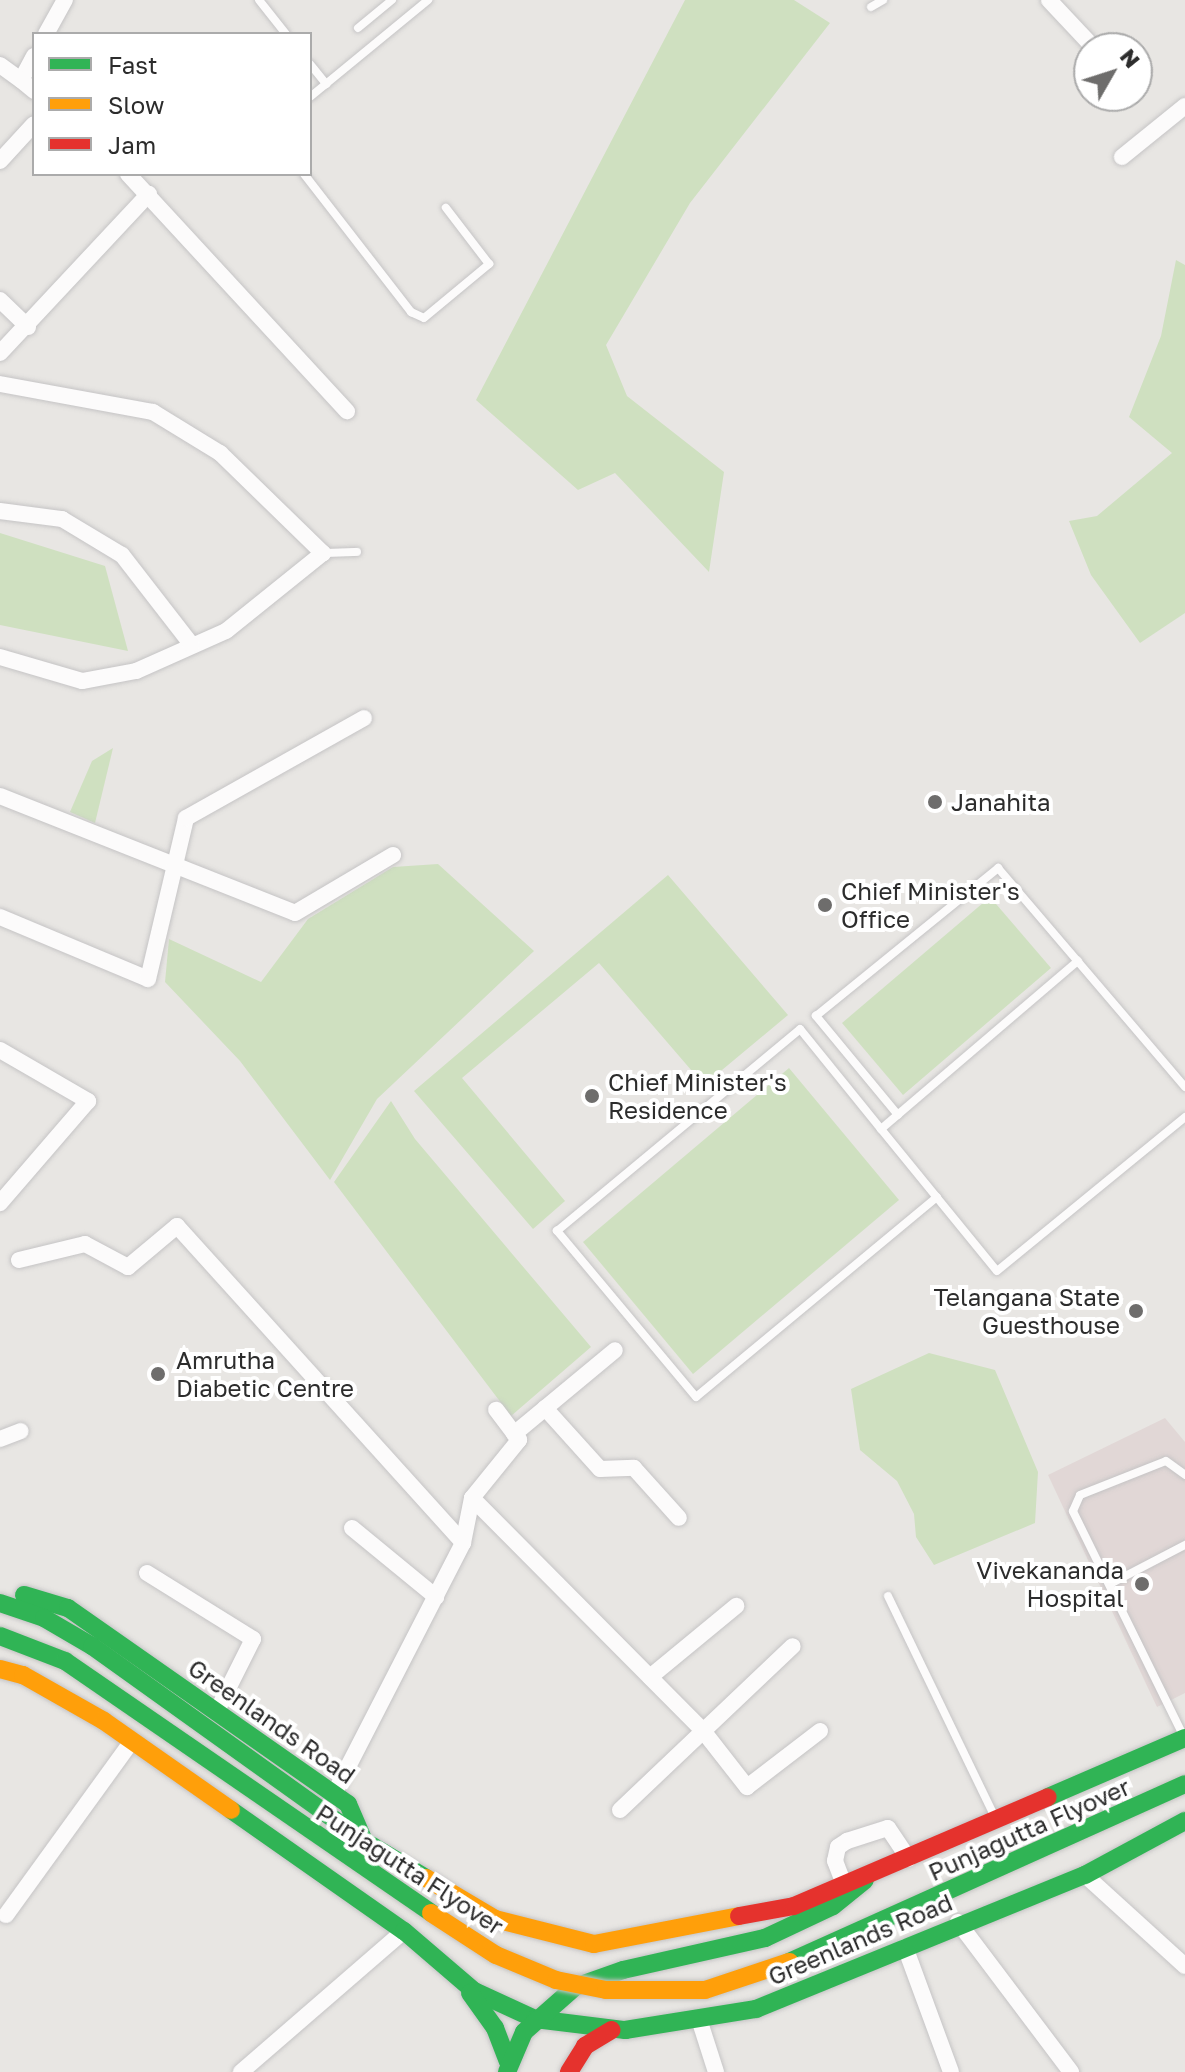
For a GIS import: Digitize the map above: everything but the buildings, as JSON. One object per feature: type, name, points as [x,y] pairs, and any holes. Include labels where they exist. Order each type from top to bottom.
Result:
[{"type":"main road","name":"Greenlands Road","points":[[0,1589],[68,1608],[217,1711],[348,1804],[364,1841],[495,1919],[546,1936],[594,1944],[740,1921],[845,1887],[1184,1739]]},
{"type":"main road","name":"Punjagutta Flyover","points":[[0,1603],[44,1618],[80,1639],[364,1841]]},
{"type":"main road","name":"Punjagutta Flyover","points":[[0,1636],[65,1661],[370,1874],[496,1955],[556,1980],[606,1990],[705,1990],[757,1976],[1185,1784]]},
{"type":"main road","name":"Greenlands Road","points":[[0,1669],[23,1675],[132,1741],[404,1931],[474,1991],[535,2019],[612,2030],[756,2009],[958,1922],[1085,1875],[1185,1821]]},
{"type":"main road","name":"Greenlands Road","points":[[535,2019],[553,2001],[598,1977],[765,1938],[802,1923],[867,1879]]},
{"type":"main road","points":[[447,1970],[474,1996],[508,2067]]},
{"type":"main road","points":[[508,2067],[535,2019]]},
{"type":"main road","points":[[569,2072],[585,2046],[612,2030]]},
{"type":"street","points":[[47,32],[65,0]]},
{"type":"street","points":[[1049,0],[1079,32]]},
{"type":"street","points":[[21,80],[32,60]]},
{"type":"street","points":[[0,65],[32,89]]},
{"type":"street","points":[[1122,157],[1185,106]]},
{"type":"street","points":[[0,161],[32,126]]},
{"type":"street","points":[[130,176],[347,411]]},
{"type":"street","points":[[0,353],[28,327],[69,273],[149,194]]},
{"type":"street","points":[[0,300],[28,327]]},
{"type":"street","points":[[0,384],[153,412],[220,453],[323,553],[226,631],[106,681],[82,681],[0,657]]},
{"type":"street","points":[[0,511],[62,519],[122,555],[191,644]]},
{"type":"street","points":[[1,922],[148,979],[186,818],[364,718]]},
{"type":"street","points":[[0,796],[295,913],[393,855]]},
{"type":"street","points":[[0,1050],[88,1101],[0,1203]]},
{"type":"street","points":[[19,1260],[85,1244],[128,1267],[177,1226],[463,1543]]},
{"type":"street","points":[[514,1434],[615,1350]]},
{"type":"street","points":[[545,1408],[600,1469],[634,1468],[679,1518]]},
{"type":"street","points":[[334,1794],[463,1543],[472,1498],[519,1440],[496,1410]]},
{"type":"street","points":[[0,1439],[21,1431]]},
{"type":"street","points":[[472,1498],[704,1732],[747,1787],[820,1731]]},
{"type":"street","points":[[352,1528],[436,1597]]},
{"type":"street","points":[[147,1573],[253,1639],[217,1711]]},
{"type":"street","points":[[650,1677],[736,1606]]},
{"type":"street","points":[[620,1810],[793,1646]]},
{"type":"street","points":[[6,1915],[132,1741]]},
{"type":"street","points":[[845,1887],[835,1861],[838,1847],[847,1841],[888,1828],[909,1859]]},
{"type":"street","points":[[1085,1875],[1185,1966]]},
{"type":"street","points":[[958,1922],[1071,2072]]},
{"type":"street","points":[[241,2072],[404,1931]]},
{"type":"street","points":[[905,1947],[951,2072]]},
{"type":"street","points":[[699,2019],[716,2072]]},
{"type":"lane","points":[[259,0],[284,32]]},
{"type":"lane","points":[[358,28],[392,0]]},
{"type":"lane","points":[[312,95],[428,0]]},
{"type":"lane","points":[[871,7],[883,0]]},
{"type":"lane","points":[[312,66],[326,84]]},
{"type":"lane","points":[[306,176],[411,312],[424,318],[489,264],[446,208]]},
{"type":"lane","points":[[323,553],[357,552]]},
{"type":"lane","points":[[898,1115],[816,1016],[998,868],[1185,1087]]},
{"type":"lane","points":[[881,1129],[1078,961]]},
{"type":"lane","points":[[937,1197],[696,1397],[557,1231],[800,1029],[881,1129],[937,1197],[997,1271],[1185,1117]]},
{"type":"lane","points":[[1184,1739],[1073,1511],[1075,1500],[1166,1461],[1185,1475]]},
{"type":"lane","points":[[1110,1584],[1185,1545]]},
{"type":"lane","points":[[888,1596],[996,1819]]},
{"type":"shaded area","name":"Vivekananda Hospital","points":[[1165,1418],[1185,1442],[1185,1693],[1157,1707],[1048,1475]]},
{"type":"green space","points":[[685,0],[794,0],[830,23],[690,203],[606,345],[627,396],[724,472],[709,572],[615,473],[578,490],[476,400]]},
{"type":"green space","points":[[1176,260],[1185,265],[1185,613],[1140,643],[1091,575],[1069,521],[1097,516],[1172,453],[1129,417],[1161,336]]},
{"type":"green space","points":[[0,533],[105,566],[128,651],[0,625]]},
{"type":"green space","points":[[113,748],[95,823],[70,812],[92,761]]},
{"type":"green space","points":[[438,864],[534,951],[377,1099],[330,1180],[240,1061],[165,982],[169,939],[261,982],[308,919],[393,867]]},
{"type":"green space","points":[[668,875],[788,1015],[704,1085],[599,963],[462,1078],[565,1201],[533,1229],[414,1091]]},
{"type":"green space","points":[[990,897],[1051,968],[903,1095],[842,1023]]},
{"type":"green space","points":[[789,1068],[899,1200],[693,1374],[583,1242]]},
{"type":"green space","points":[[391,1101],[415,1139],[591,1347],[511,1416],[334,1182]]},
{"type":"green space","points":[[929,1353],[995,1370],[1038,1472],[1035,1523],[934,1565],[916,1537],[914,1514],[897,1481],[860,1450],[851,1389]]},
{"type":"traffic: fast","points":[[24,1595],[68,1608],[348,1804],[364,1841]]},
{"type":"traffic: fast","points":[[0,1603],[44,1618],[92,1646],[364,1841],[426,1878]]},
{"type":"traffic: fast","points":[[0,1636],[65,1661],[431,1913]]},
{"type":"traffic: fast","points":[[1048,1797],[1185,1738]]},
{"type":"traffic: fast","points":[[789,1962],[1185,1784]]},
{"type":"traffic: fast","points":[[231,1810],[404,1931],[474,1991],[535,2019],[625,2030],[756,2009],[1085,1875],[1185,1821]]},
{"type":"traffic: fast","points":[[507,2072],[524,2032],[575,1987],[623,1970],[765,1938],[833,1906],[865,1880]]},
{"type":"traffic: fast","points":[[470,1993],[495,2028],[508,2062]]},
{"type":"traffic: slow","points":[[0,1669],[23,1675],[104,1721],[231,1810]]},
{"type":"traffic: slow","points":[[426,1878],[495,1919],[594,1944],[739,1916]]},
{"type":"traffic: slow","points":[[431,1913],[496,1955],[556,1980],[606,1990],[705,1990],[789,1962]]},
{"type":"traffic: jam","points":[[739,1916],[794,1906],[1048,1797]]},
{"type":"traffic: jam","points":[[569,2072],[585,2046],[612,2030]]},
{"type":"place","name":"Janahita","points":[[935,802]]},
{"type":"place","name":"Chief Minister's Office","points":[[825,905]]},
{"type":"place","name":"Chief Minister's Residence","points":[[592,1096]]},
{"type":"place","name":"Telangana State Guesthouse","points":[[1136,1311]]},
{"type":"place","name":"Amrutha Diabetic Centre","points":[[158,1374]]},
{"type":"place","name":"Vivekananda Hospital","points":[[1142,1584]]}]
